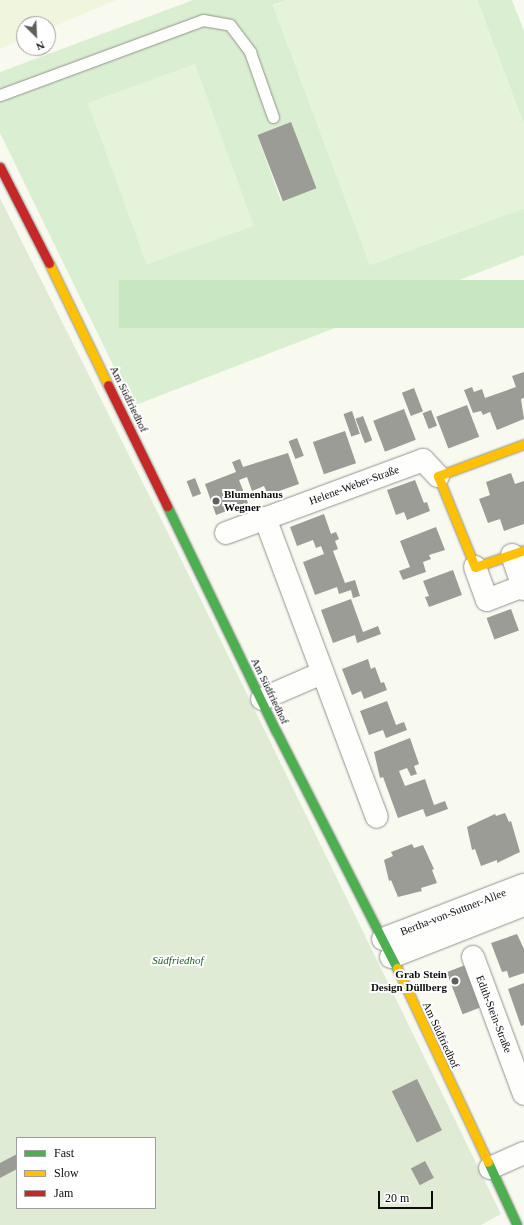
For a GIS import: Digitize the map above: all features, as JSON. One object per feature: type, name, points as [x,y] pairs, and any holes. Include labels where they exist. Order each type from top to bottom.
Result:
[{"type":"street","name":"Am Südfriedhof","points":[[0,167],[48,260],[262,699],[387,948],[517,1225]]},
{"type":"street","points":[[475,567],[518,553],[523,588],[487,600],[438,476],[524,444]]},
{"type":"street","name":"Helene-Weber-Straße","points":[[226,533],[423,460],[438,476]]},
{"type":"street","points":[[265,518],[377,817]]},
{"type":"street","points":[[262,699],[322,673]]},
{"type":"street","name":"Bertha-von-Suttner-Allee","points":[[387,948],[524,885]]},
{"type":"street","name":"Bertha-von-Suttner-Allee","points":[[387,948],[524,905]]},
{"type":"street","name":"Edith-Stein-Straße","points":[[473,956],[524,1094]]},
{"type":"street","points":[[490,1168],[524,1153]]},
{"type":"lane","points":[[0,95],[204,20],[230,25],[250,52],[273,117]]},
{"type":"green space","points":[[0,0],[116,0],[56,26],[56,16],[16,16],[16,42],[0,49]]},
{"type":"green space","points":[[193,0],[288,0],[273,5],[370,265],[524,208],[524,255],[133,406],[0,133],[0,72],[43,56],[56,56],[56,51]],"holes":[[[291,123],[315,188],[281,201],[257,135]]]},
{"type":"green space","points":[[288,0],[477,0],[524,125],[524,208],[370,265],[273,6]]},
{"type":"green space","points":[[477,0],[512,0],[524,31],[524,125]]},
{"type":"green space","points":[[195,64],[254,226],[147,265],[88,103]]},
{"type":"green space","name":"Südfriedhof","points":[[0,198],[178,553],[501,1214],[481,1225],[0,1225]]},
{"type":"green space","points":[[119,280],[524,280],[524,328],[119,328]]},
{"type":"building","points":[[291,122],[316,188],[283,201],[257,135]]},
{"type":"building","points":[[524,372],[524,398],[521,399],[524,419],[497,430],[490,412],[483,415],[481,411],[473,413],[464,390],[472,387],[474,392],[482,389],[485,398],[516,387],[512,376]]},
{"type":"building","points":[[414,388],[423,411],[411,416],[402,393]]},
{"type":"building","points":[[467,405],[479,437],[448,449],[436,417]]},
{"type":"building","points":[[404,409],[416,440],[385,452],[373,421]]},
{"type":"building","points":[[431,410],[437,426],[429,429],[423,413]]},
{"type":"building","points":[[352,411],[360,434],[351,437],[343,414]]},
{"type":"building","points":[[363,416],[372,440],[365,443],[356,419]]},
{"type":"building","points":[[345,431],[356,463],[324,474],[313,442]]},
{"type":"building","points":[[297,438],[304,456],[295,459],[289,441]]},
{"type":"building","points":[[288,453],[299,484],[268,495],[264,486],[252,491],[247,477],[239,480],[248,503],[216,515],[205,484],[236,472],[232,462],[240,459],[243,467]]},
{"type":"building","points":[[511,473],[515,484],[524,481],[524,524],[504,531],[500,519],[488,523],[479,499],[490,495],[486,482]]},
{"type":"building","points":[[195,478],[201,494],[193,497],[187,481]]},
{"type":"building","points":[[415,480],[424,503],[427,502],[430,511],[407,520],[404,512],[396,515],[387,490]]},
{"type":"building","points":[[324,514],[331,534],[336,532],[339,539],[335,541],[338,549],[333,551],[345,583],[355,580],[360,596],[353,598],[351,590],[339,594],[337,587],[315,595],[303,562],[324,554],[321,546],[316,548],[313,540],[297,546],[290,527]]},
{"type":"building","points":[[436,527],[445,550],[429,555],[431,559],[423,562],[426,572],[403,580],[399,571],[410,567],[400,541]]},
{"type":"building","points":[[453,570],[462,595],[429,607],[425,597],[429,596],[423,581]]},
{"type":"building","points":[[351,599],[363,632],[378,626],[381,634],[357,643],[355,635],[333,643],[321,610]]},
{"type":"building","points":[[511,609],[519,631],[494,640],[487,618]]},
{"type":"building","points":[[368,659],[371,669],[375,667],[381,683],[384,682],[387,690],[364,699],[361,691],[352,695],[342,669]]},
{"type":"building","points":[[387,701],[396,725],[404,722],[407,730],[386,738],[383,730],[369,735],[360,711]]},
{"type":"building","points":[[410,738],[419,764],[414,766],[417,774],[411,776],[407,768],[399,771],[405,786],[425,779],[434,805],[445,801],[448,809],[426,817],[423,809],[398,818],[383,777],[380,778],[374,752]]},
{"type":"building","points":[[505,813],[509,822],[511,821],[520,852],[497,863],[497,860],[481,866],[475,849],[472,850],[467,827],[495,814],[496,816]]},
{"type":"building","points":[[412,844],[414,848],[423,845],[434,869],[432,870],[437,883],[421,888],[422,891],[398,897],[391,880],[389,881],[384,860],[393,856],[391,852]]},
{"type":"building","points":[[517,934],[524,949],[524,973],[509,978],[507,971],[502,972],[491,943]]},
{"type":"building","points":[[468,964],[484,1006],[463,1014],[447,972]]},
{"type":"building","points":[[524,983],[524,1025],[521,1026],[508,989]]},
{"type":"building","points":[[417,1079],[442,1130],[417,1143],[392,1091]]},
{"type":"building","points":[[16,1155],[16,1170],[0,1178],[0,1163]]},
{"type":"building","points":[[425,1161],[434,1178],[420,1185],[411,1169]]},
{"type":"traffic: fast","points":[[167,506],[276,731],[397,968]]},
{"type":"traffic: fast","points":[[488,1162],[517,1225]]},
{"type":"traffic: slow","points":[[49,263],[108,385]]},
{"type":"traffic: slow","points":[[524,444],[438,476],[475,567],[524,550]]},
{"type":"traffic: slow","points":[[397,968],[488,1162]]},
{"type":"traffic: jam","points":[[0,167],[49,263]]},
{"type":"traffic: jam","points":[[108,385],[167,506]]},
{"type":"place","name":"Blumenhaus Wegner","points":[[216,501]]},
{"type":"place","name":"Grab Stein Design Düllberg","points":[[455,981]]}]
